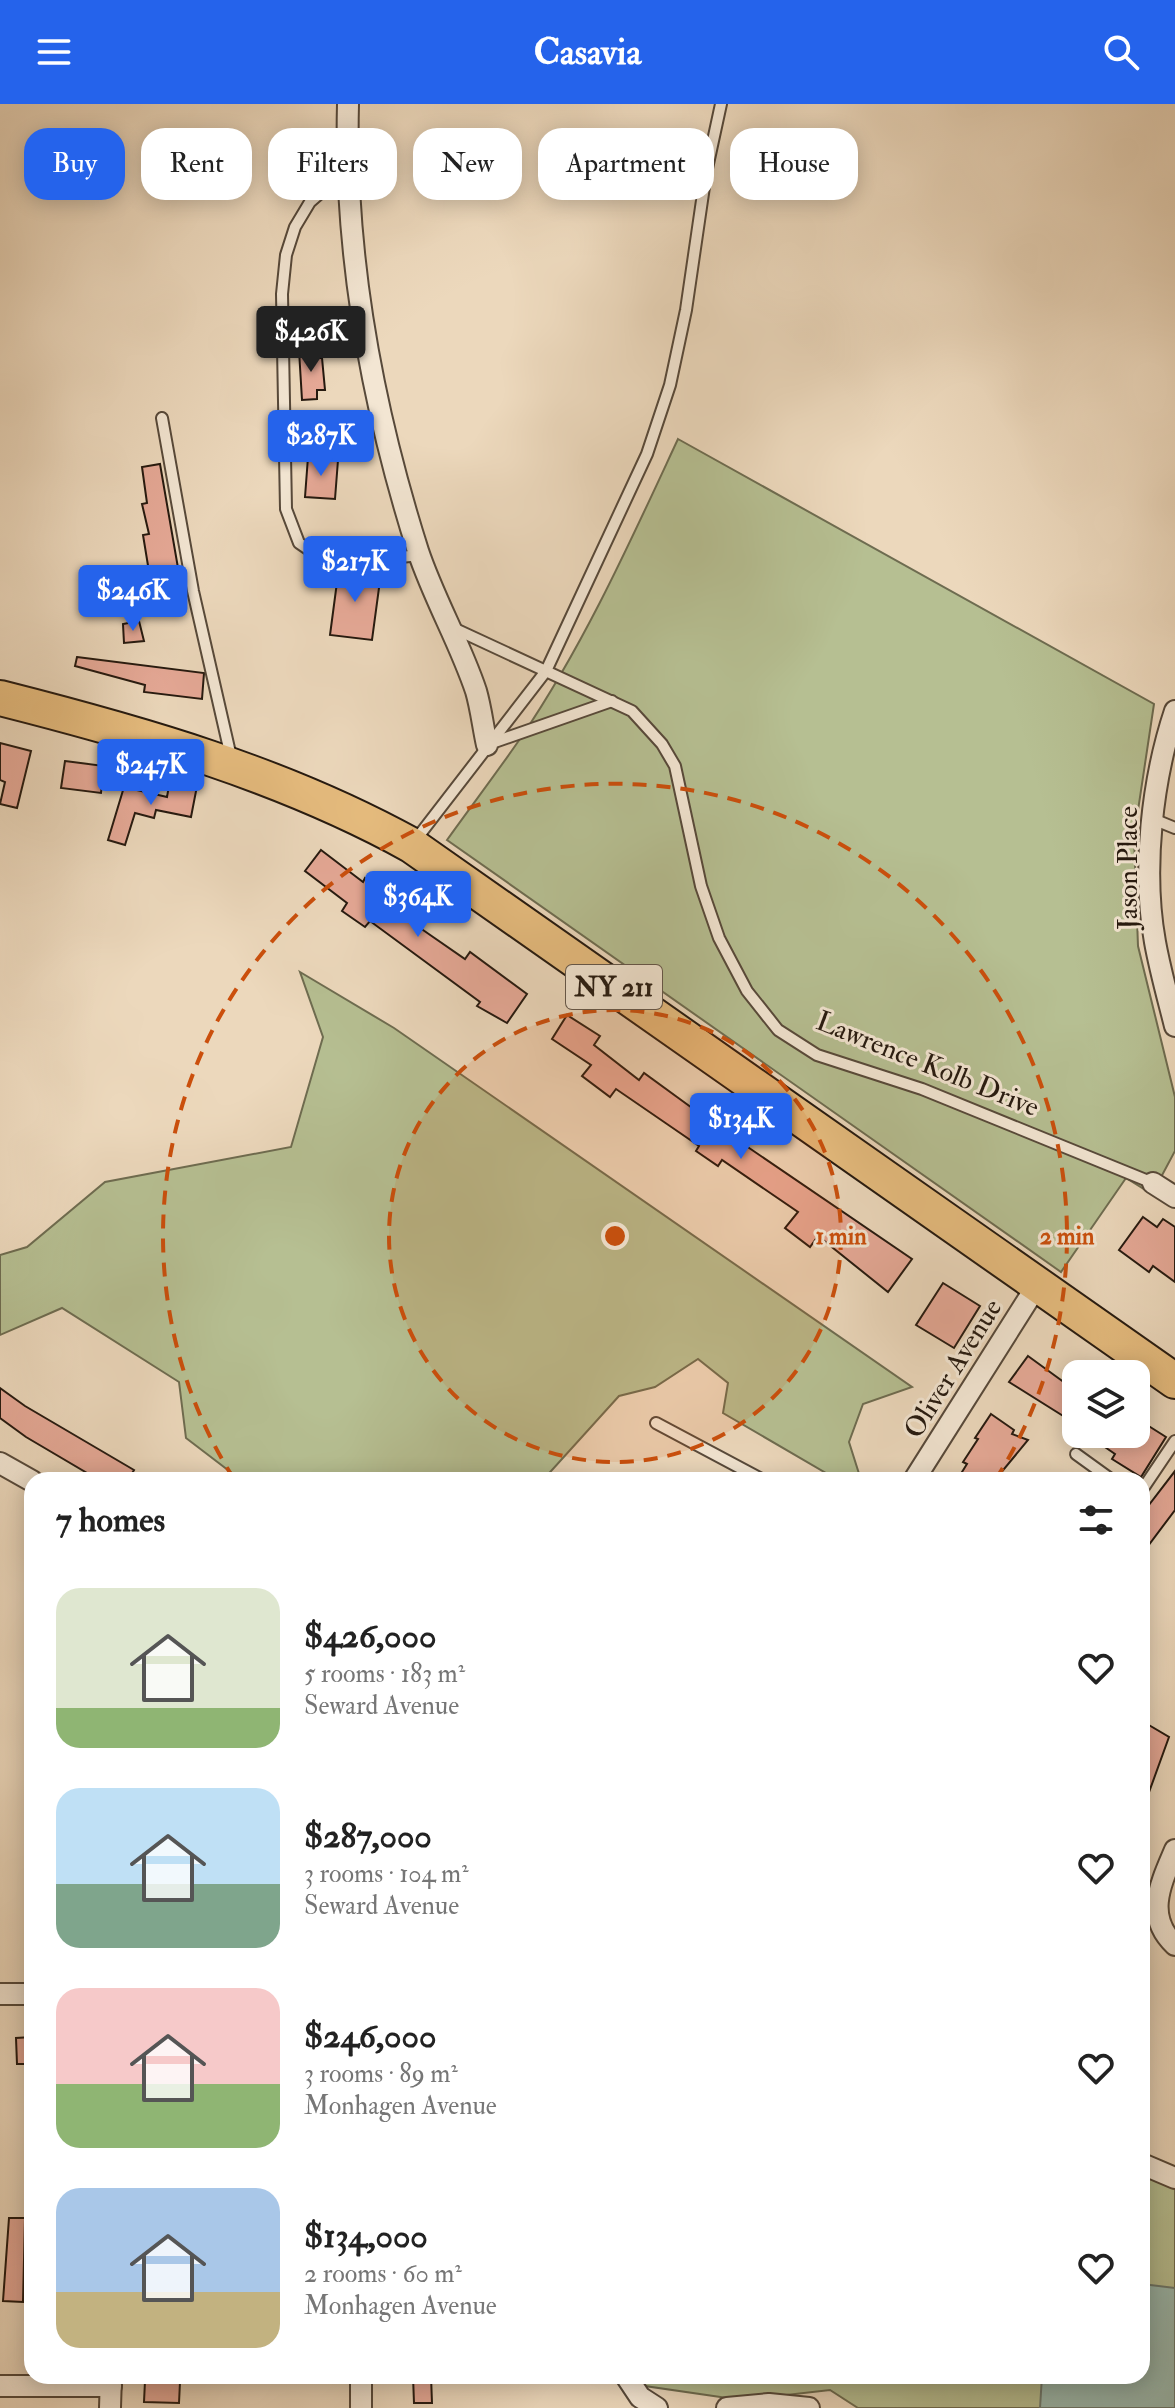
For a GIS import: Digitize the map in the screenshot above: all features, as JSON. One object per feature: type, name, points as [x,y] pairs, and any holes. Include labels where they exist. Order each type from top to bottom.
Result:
[{"type":"main road","name":"NY 211","points":[[0,698],[232,763],[354,814],[411,845],[1036,1287],[1175,1381]]},
{"type":"street","points":[[348,104],[348,128]]},
{"type":"street","points":[[350,200],[354,260],[370,370],[388,453],[420,555],[476,692],[487,745]]},
{"type":"street","name":"Jason Place","points":[[1175,711],[1164,745],[1153,819],[1151,902],[1155,940],[1171,988],[1175,1026]]},
{"type":"street","name":"Lawrence Kolb Drive","points":[[1153,1183],[1175,1197]]},
{"type":"street","name":"Oliver Avenue","points":[[919,1472],[1036,1287]]},
{"type":"street","points":[[0,1463],[24,1476]]},
{"type":"street","points":[[1175,1850],[1156,1904],[1166,1936],[1175,1945]]},
{"type":"street","points":[[0,1994],[24,1994]]},
{"type":"street","points":[[1150,2167],[1175,2178]]},
{"type":"street","points":[[0,2386],[44,2384]]},
{"type":"street","points":[[110,2408],[111,2384]]},
{"type":"street","points":[[361,2384],[361,2408]]},
{"type":"street","points":[[631,2384],[640,2397],[657,2408]]},
{"type":"street","points":[[727,2408],[769,2404],[809,2408]]},
{"type":"lane","points":[[411,845],[546,671],[647,454],[670,385],[721,104]]},
{"type":"lane","points":[[312,200],[295,227],[286,255],[282,294],[286,509],[299,543],[315,554],[361,561],[420,555]]},
{"type":"lane","points":[[162,418],[193,591],[232,763]]},
{"type":"lane","name":"Lawrence Kolb Drive","points":[[449,626],[632,711],[662,744],[675,766],[701,886],[719,938],[747,991],[778,1030],[817,1055],[922,1089],[1153,1183]]},
{"type":"lane","points":[[487,745],[612,701]]},
{"type":"lane","points":[[1153,819],[1175,828]]},
{"type":"lane","points":[[656,1423],[748,1472]]},
{"type":"lane","points":[[1150,1478],[1175,1441]]},
{"type":"lane","points":[[1076,1454],[1101,1472]]},
{"type":"green space","points":[[678,439],[1154,704],[1134,837],[1138,946],[1175,1097],[1175,1151],[1152,1194],[1126,1178],[1061,1272],[447,840],[522,736],[566,665],[606,590]]},
{"type":"green space","points":[[300,972],[394,1028],[912,1387],[863,1404],[849,1442],[858,1472],[824,1472],[723,1413],[728,1383],[698,1359],[655,1387],[619,1396],[550,1472],[231,1472],[186,1438],[179,1382],[62,1308],[0,1335],[0,1255],[27,1247],[105,1182],[291,1147],[323,1037]]},
{"type":"green space","points":[[1150,2177],[1175,2188],[1175,2408],[858,2408],[830,2390],[741,2400],[645,2386],[1150,2384]]},
{"type":"water","points":[[1150,2285],[1175,2288],[1175,2408],[1040,2408],[1042,2384],[1150,2384]]},
{"type":"building","points":[[315,349],[316,358],[322,358],[325,390],[317,390],[317,399],[302,400],[299,350]]},
{"type":"building","points":[[308,457],[338,460],[335,499],[305,497]]},
{"type":"building","points":[[160,464],[182,591],[153,596],[143,535],[149,534],[142,504],[147,503],[142,467]]},
{"type":"building","points":[[339,567],[381,573],[372,640],[330,635]]},
{"type":"building","points":[[139,621],[144,641],[124,643],[123,624]]},
{"type":"building","points":[[77,657],[204,673],[202,699],[144,692],[145,685],[75,666]]},
{"type":"building","points":[[0,743],[31,751],[17,808],[0,804],[5,782],[0,780]]},
{"type":"building","points":[[65,761],[104,766],[101,793],[61,788]]},
{"type":"building","points":[[170,780],[197,786],[191,817],[156,810],[154,818],[135,813],[125,845],[108,840],[124,787],[167,797]]},
{"type":"building","points":[[321,850],[363,882],[365,878],[388,894],[385,899],[423,930],[465,959],[470,952],[527,994],[507,1023],[477,1006],[480,1002],[370,921],[365,927],[342,911],[347,903],[305,871]]},
{"type":"building","points":[[567,1015],[600,1036],[594,1045],[639,1080],[644,1073],[714,1124],[718,1119],[740,1133],[736,1139],[912,1259],[888,1292],[818,1236],[810,1247],[785,1228],[798,1212],[722,1160],[718,1166],[696,1151],[699,1146],[616,1089],[610,1097],[582,1076],[591,1065],[552,1039]]},
{"type":"building","points":[[1143,1217],[1157,1227],[1163,1219],[1175,1227],[1175,1282],[1153,1266],[1149,1272],[1119,1250]]},
{"type":"building","points":[[943,1283],[980,1306],[954,1348],[916,1325]]},
{"type":"building","points":[[1028,1356],[1062,1381],[1062,1415],[1009,1382]]},
{"type":"building","points":[[0,1388],[134,1470],[85,1472],[0,1418]]},
{"type":"building","points":[[991,1414],[1014,1430],[1012,1434],[1028,1440],[1002,1472],[962,1472],[967,1464],[963,1462],[978,1439],[975,1438]]},
{"type":"building","points":[[1150,1427],[1166,1437],[1144,1472],[1133,1472],[1112,1459],[1115,1454],[1106,1448],[1150,1448]]},
{"type":"building","points":[[1175,1471],[1175,1510],[1150,1543],[1150,1504]]},
{"type":"building","points":[[1150,1726],[1169,1737],[1150,1789]]},
{"type":"building","points":[[16,2038],[24,2038],[24,2064],[17,2064]]},
{"type":"building","points":[[9,2218],[24,2218],[23,2302],[3,2301]]},
{"type":"building","points":[[145,2384],[180,2384],[179,2403],[144,2402]]},
{"type":"building","points":[[413,2384],[431,2384],[432,2403],[414,2403]]}]
